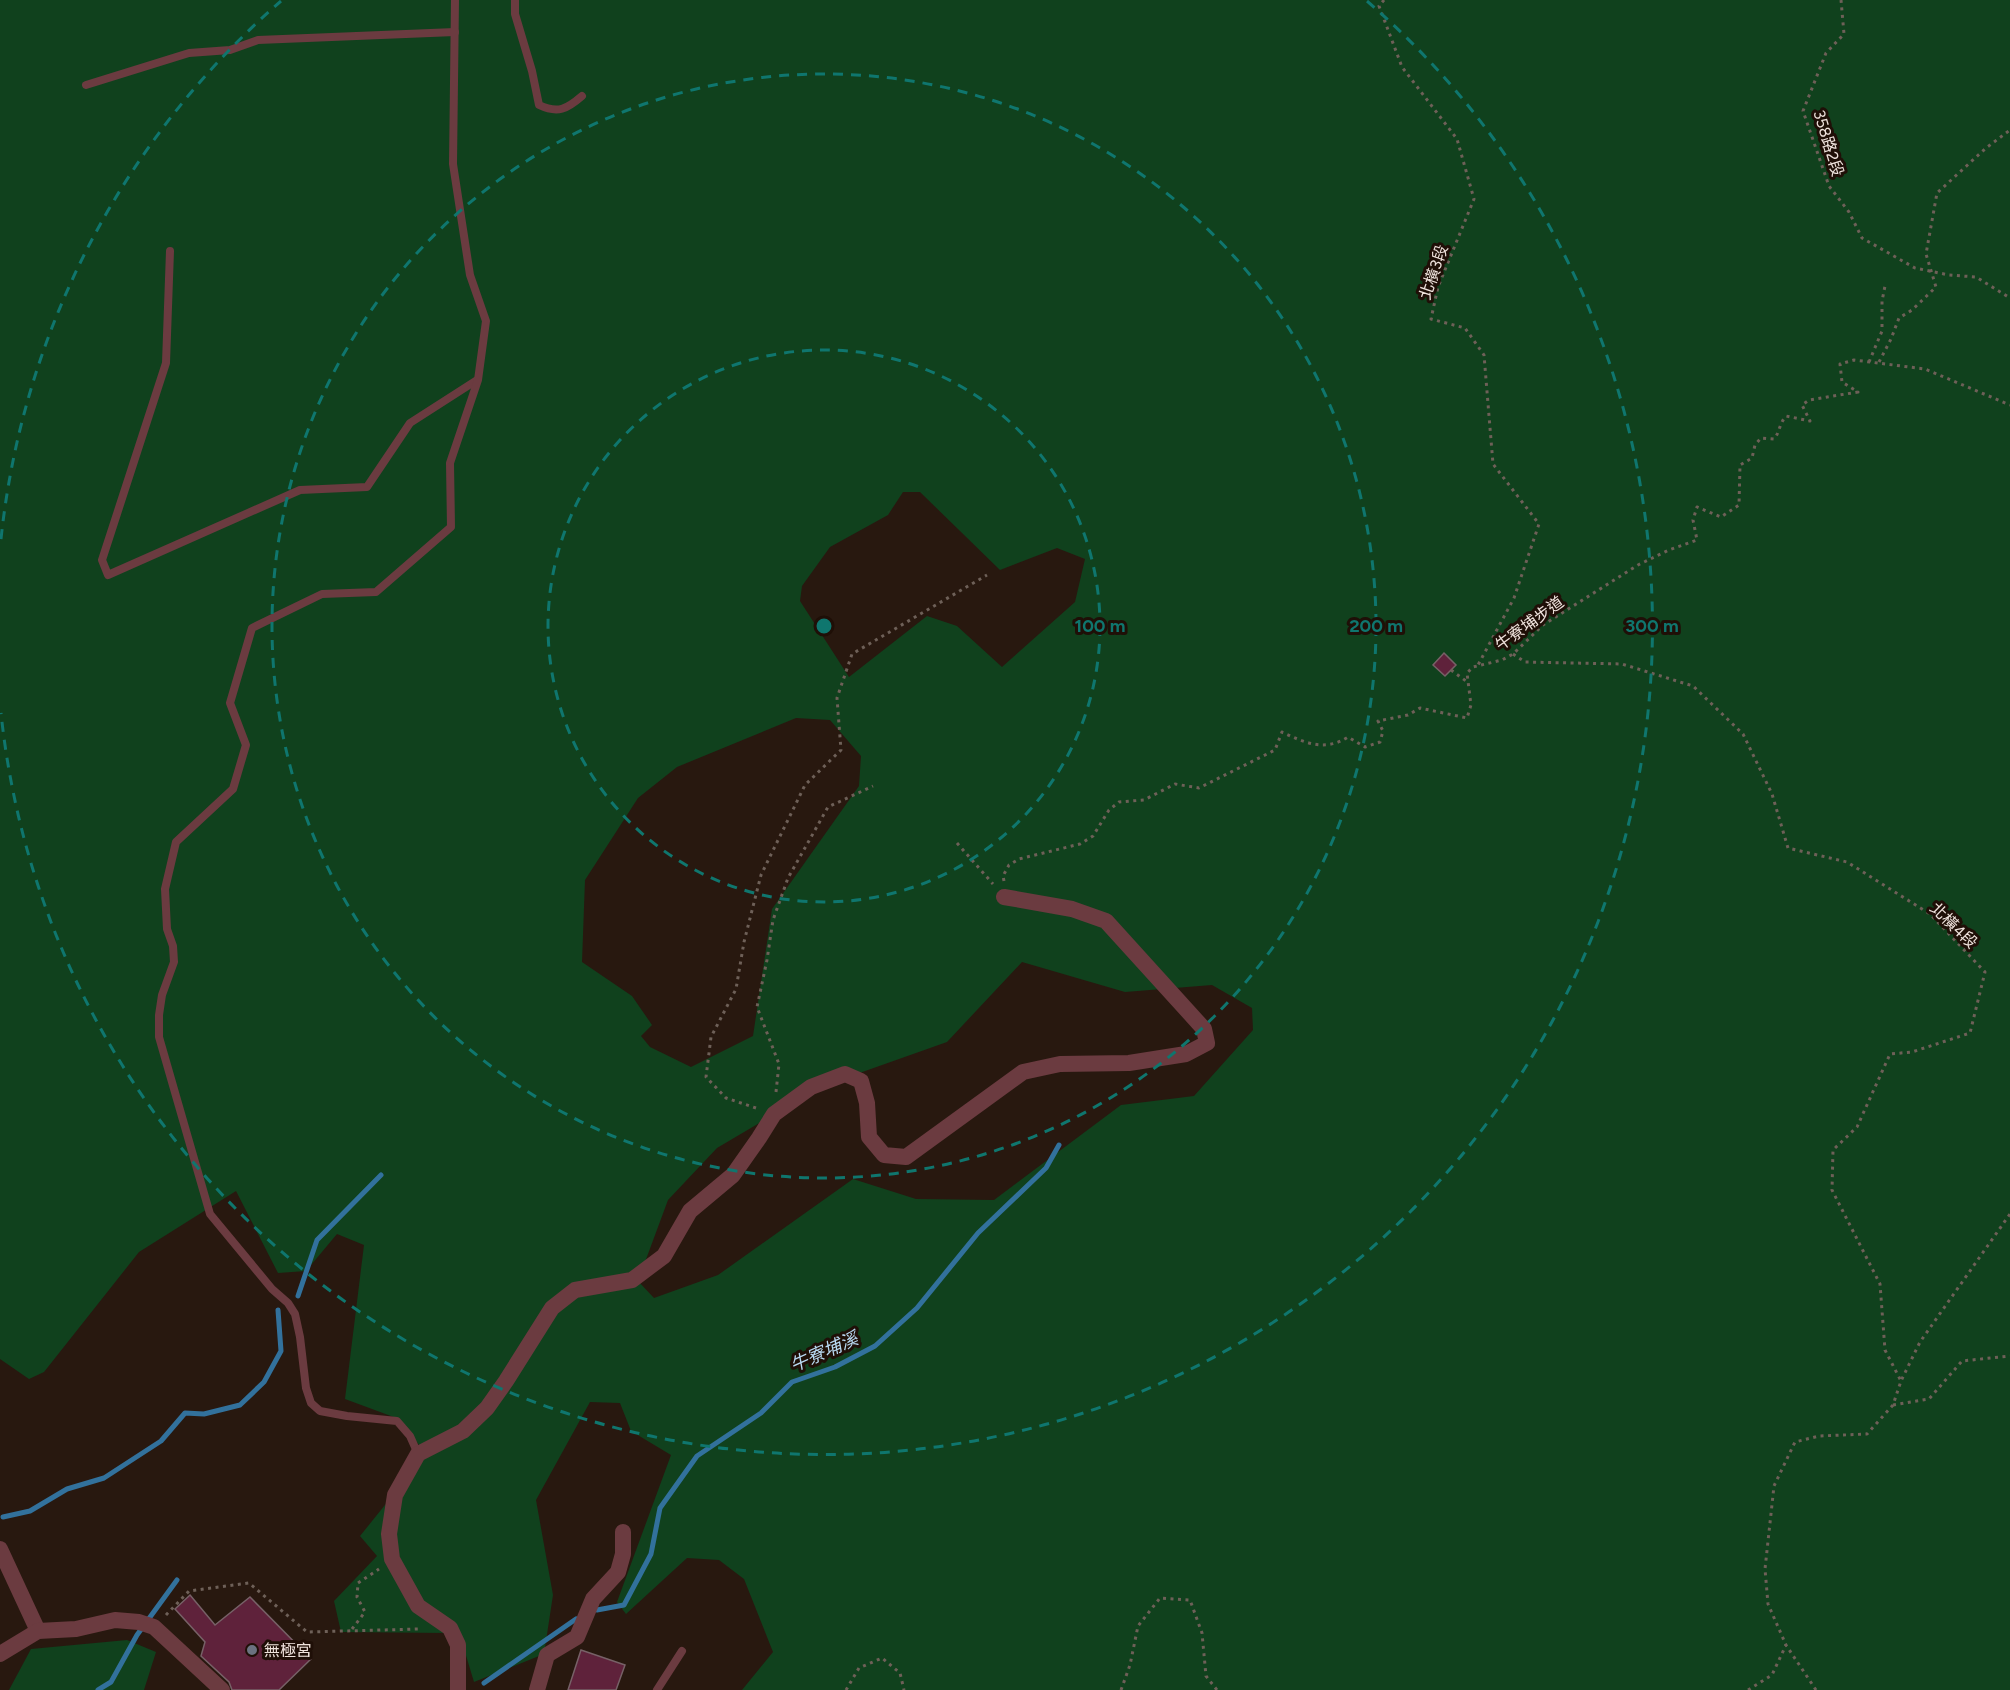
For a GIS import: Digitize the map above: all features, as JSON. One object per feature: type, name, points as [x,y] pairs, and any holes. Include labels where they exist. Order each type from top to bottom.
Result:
[{"type":"street","points":[[458,1690],[458,1645],[450,1628],[418,1606],[392,1559],[390,1534],[395,1495],[418,1454],[463,1431],[486,1408],[552,1308],[575,1290],[632,1280],[664,1256],[690,1211],[733,1175],[774,1114],[811,1087],[845,1074],[861,1081],[867,1103],[869,1137],[884,1155],[906,1157],[1023,1072],[1060,1064],[1129,1063],[1175,1056],[1186,1054],[1207,1043],[1203,1029],[1106,921],[1072,909],[1004,897]]},
{"type":"street","points":[[537,1690],[547,1655],[577,1637],[593,1599],[618,1572],[623,1554],[623,1532]]},
{"type":"street","points":[[0,1549],[38,1631]]},
{"type":"street","points":[[0,1654],[38,1631],[76,1629],[115,1620],[146,1625],[222,1690]]},
{"type":"lane","points":[[418,1454],[410,1436],[397,1421],[320,1411],[311,1403],[306,1388],[295,1314],[210,1214],[159,1037],[159,1015],[162,995],[174,962],[173,946],[167,929],[165,889],[176,842],[233,789],[246,746],[230,703],[252,628],[322,594],[376,592],[451,527],[450,463],[477,380],[486,321],[470,275],[453,164],[455,0]]},
{"type":"lane","points":[[515,0],[515,14],[532,71],[539,105],[552,111],[570,106],[582,96]]},
{"type":"lane","points":[[86,86],[189,53],[230,50],[258,40],[455,32]]},
{"type":"lane","points":[[170,251],[166,363],[102,560],[108,575],[300,490],[367,487],[410,423],[477,380]]},
{"type":"lane","points":[[657,1690],[682,1651]]},
{"type":"path","name":"北橫3段","points":[[1384,0],[1379,6],[1402,68],[1457,139],[1474,199],[1438,287],[1431,319],[1465,328],[1484,355],[1493,464],[1539,524],[1514,598],[1478,665]]},
{"type":"path","name":"358路2段","points":[[1842,0],[1844,34],[1827,53],[1803,111],[1829,186],[1849,213],[1862,238],[1915,268],[1948,275],[1976,277],[2010,298]]},
{"type":"path","points":[[1879,362],[1899,318],[1912,310],[1936,287],[1926,254],[1937,193],[1986,148],[2010,130]]},
{"type":"path","points":[[1869,362],[1882,331],[1882,301],[1885,286]]},
{"type":"path","name":"牛寮埔步道","points":[[1478,665],[1502,660],[1513,654],[1543,625],[1638,565],[1697,540],[1694,520],[1697,507],[1721,517],[1739,505],[1740,465],[1752,458],[1755,445],[1761,438],[1774,440],[1779,433],[1780,423],[1786,416],[1810,422],[1802,405],[1809,400],[1858,392],[1842,382],[1840,364],[1854,360],[1925,369],[2010,405]]},
{"type":"path","points":[[873,786],[828,807],[788,878],[773,920],[757,1006],[779,1064],[774,1114],[726,1098],[706,1077],[711,1037],[736,989],[744,942],[761,875],[805,785],[841,750],[837,698],[852,654],[987,575]]},
{"type":"path","name":"北橫4段","points":[[1513,654],[1525,662],[1622,664],[1692,686],[1743,734],[1772,794],[1788,848],[1847,862],[1930,914],[1985,972],[1970,1033],[1912,1052],[1890,1054],[1857,1127],[1833,1150],[1832,1190],[1880,1284],[1886,1350],[1901,1381]]},
{"type":"path","points":[[1004,897],[1006,890],[1003,876],[1009,865],[1019,859],[1080,844],[1093,836],[1109,810],[1119,802],[1144,800],[1175,784],[1199,788],[1275,750],[1282,732],[1306,743],[1323,745],[1337,744],[1348,737],[1365,747],[1380,742],[1383,731],[1378,721],[1408,716],[1420,708],[1467,718],[1471,705],[1466,681],[1467,673],[1478,665]]},
{"type":"path","points":[[1451,670],[1466,681]]},
{"type":"path","points":[[957,843],[1004,897]]},
{"type":"path","points":[[1816,1690],[1786,1645],[1768,1604],[1765,1569],[1774,1486],[1795,1442],[1819,1436],[1867,1434],[1893,1405],[1901,1381],[1920,1342],[2010,1214]]},
{"type":"path","points":[[1893,1405],[1929,1399],[1962,1361],[2010,1356]]},
{"type":"path","points":[[351,1630],[365,1612],[357,1596],[358,1583],[392,1559]]},
{"type":"path","points":[[146,1625],[189,1591],[249,1583],[307,1632],[450,1628]]},
{"type":"path","points":[[1121,1690],[1130,1665],[1138,1626],[1160,1598],[1190,1600],[1202,1633],[1206,1676],[1217,1690]]},
{"type":"path","points":[[1748,1690],[1772,1675],[1786,1645]]},
{"type":"path","points":[[846,1690],[859,1668],[882,1658],[900,1673],[904,1690]]},
{"type":"green space","points":[[0,0],[2010,0],[2010,1690],[742,1690],[773,1652],[744,1579],[719,1560],[687,1558],[626,1614],[617,1602],[671,1455],[631,1431],[620,1403],[590,1402],[536,1500],[553,1595],[544,1654],[474,1682],[461,1639],[447,1633],[341,1632],[334,1601],[377,1556],[360,1536],[426,1454],[399,1419],[345,1399],[364,1245],[337,1234],[306,1271],[278,1273],[236,1191],[139,1252],[44,1372],[29,1379],[0,1359]],"holes":[[[903,492],[920,492],[1000,570],[1057,548],[1085,559],[1075,602],[1002,667],[957,626],[927,616],[849,677],[800,601],[802,586],[830,547],[888,515]],[[796,718],[830,720],[861,756],[859,786],[772,909],[753,1036],[691,1067],[650,1047],[641,1036],[652,1025],[632,996],[582,962],[585,880],[638,798],[677,767]],[[1022,962],[1125,992],[1212,985],[1252,1008],[1253,1030],[1194,1096],[1121,1105],[994,1200],[916,1199],[853,1179],[718,1275],[654,1298],[638,1281],[668,1200],[717,1148],[820,1087],[947,1042]]]},
{"type":"green space","points":[[127,1640],[156,1652],[144,1690],[9,1690],[31,1649]]},
{"type":"building","points":[[1444,653],[1456,665],[1445,676],[1433,665]]},
{"type":"building","name":"無極宮","points":[[190,1595],[215,1625],[250,1597],[311,1659],[279,1690],[232,1690],[229,1682],[201,1656],[205,1642],[175,1609]]},
{"type":"building","points":[[581,1650],[625,1665],[616,1690],[568,1690]]},
{"type":"waterway","name":"牛寮埔溪","points":[[597,1610],[624,1605],[651,1554],[660,1508],[697,1456],[761,1413],[792,1382],[835,1367],[875,1346],[917,1308],[978,1233],[1046,1168],[1059,1145]]},
{"type":"waterway","points":[[298,1296],[317,1240],[381,1175]]},
{"type":"waterway","points":[[3,1517],[30,1511],[67,1489],[104,1478],[161,1441],[185,1413],[204,1414],[240,1405],[264,1382],[281,1351],[278,1310]]},
{"type":"waterway","points":[[98,1690],[111,1682],[137,1635],[177,1580]]},
{"type":"waterway","name":"牛寮埔溪","points":[[484,1683],[576,1619]]},
{"type":"place","name":"無極宮","points":[[252,1650]]}]
